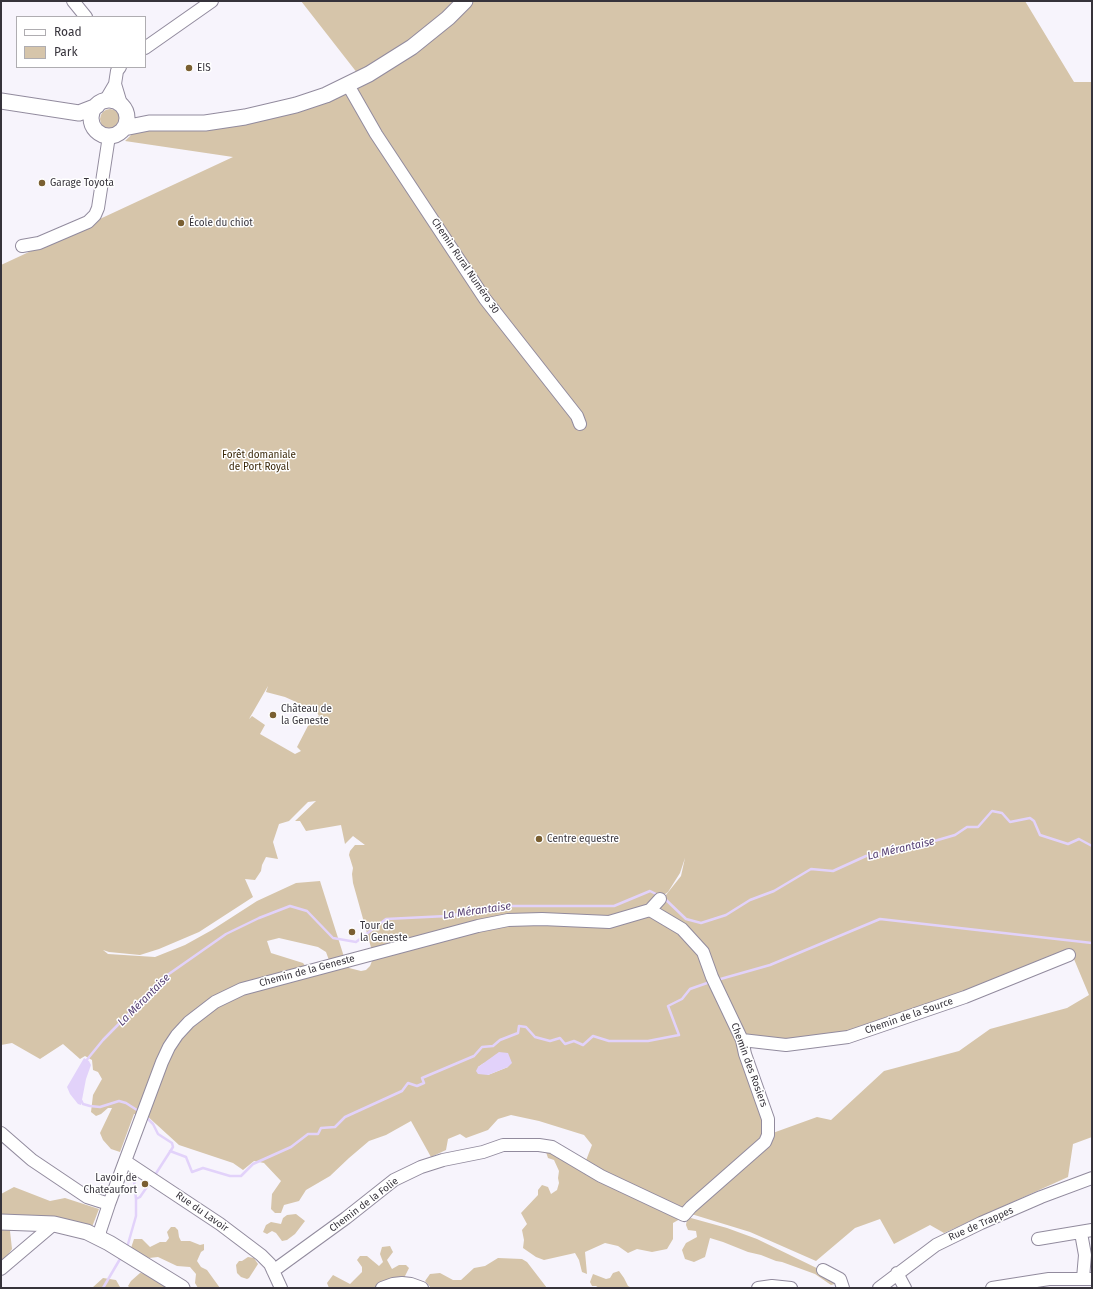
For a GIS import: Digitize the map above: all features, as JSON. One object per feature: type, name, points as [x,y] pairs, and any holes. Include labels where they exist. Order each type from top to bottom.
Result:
[{"type":"main road","points":[[124,128],[149,122],[205,123],[245,117],[296,105],[326,95],[369,74],[412,47],[448,18],[465,1]]},
{"type":"main road","points":[[79,113],[111,100],[149,122]]},
{"type":"main road","points":[[1,101],[79,113],[104,136],[115,136],[124,128],[127,118],[124,108]]},
{"type":"main road","points":[[92,124],[92,114],[101,103]]},
{"type":"main road","points":[[1,1222],[54,1224],[87,1232],[100,1238],[182,1288]]},
{"type":"street","points":[[73,1],[85,16]]},
{"type":"street","points":[[146,47],[212,1]]},
{"type":"street","points":[[101,103],[115,84],[120,68]]},
{"type":"street","points":[[115,84],[124,108]]},
{"type":"street","name":"Chemin Rural Numéro 30","points":[[348,85],[376,134],[485,299],[577,416],[580,424]]},
{"type":"street","points":[[22,246],[39,242],[88,222],[95,215],[98,208],[109,136]]},
{"type":"street","points":[[650,910],[660,899]]},
{"type":"street","name":"Chemin des Rosiers","points":[[650,910],[682,929],[703,952],[714,981],[742,1040],[745,1054],[768,1119],[768,1135],[765,1142],[691,1207],[684,1215]]},
{"type":"street","name":"Chemin de la Geneste","points":[[100,1238],[100,1231],[109,1204],[168,1047],[189,1022],[215,1002],[242,989],[478,926],[508,920],[542,919],[609,922],[650,910]]},
{"type":"street","name":"Chemin de la Source","points":[[742,1040],[786,1045],[848,1037],[965,997],[1069,955]]},
{"type":"street","points":[[1,1133],[32,1160],[87,1197],[109,1204]]},
{"type":"street","name":"Chemin de la Folie","points":[[273,1270],[346,1218],[394,1180],[421,1167],[442,1160],[483,1152],[503,1145],[540,1144],[552,1147],[601,1176],[684,1215]]},
{"type":"street","name":"Rue du Lavoir","points":[[125,1161],[232,1233],[267,1260],[281,1288]]},
{"type":"street","name":"Rue de Trappes","points":[[879,1288],[936,1244],[981,1222],[1092,1178]]},
{"type":"street","points":[[1,1269],[54,1224]]},
{"type":"street","points":[[992,1288],[1048,1284],[1088,1279],[1085,1255],[1087,1231],[1038,1239]]},
{"type":"street","points":[[824,1270],[840,1279],[843,1288]]},
{"type":"street","points":[[897,1274],[905,1288]]},
{"type":"street","points":[[382,1288],[392,1284],[402,1283],[411,1284],[422,1288]]},
{"type":"street","points":[[758,1288],[772,1286],[791,1288]]},
{"type":"green space","name":"Forêt domaniale de Port Royal","points":[[301,1],[1025,1],[1074,82],[1092,82],[1092,1137],[1073,1144],[1068,1177],[944,1233],[930,1225],[894,1244],[880,1219],[855,1228],[816,1261],[750,1232],[688,1213],[770,1134],[817,1117],[831,1120],[884,1071],[959,1051],[990,1029],[1067,1008],[1089,995],[1071,952],[849,1034],[780,1041],[746,1040],[706,952],[654,910],[681,876],[685,858],[680,873],[668,892],[650,905],[601,920],[556,917],[372,951],[353,883],[353,868],[349,855],[350,851],[355,845],[365,845],[353,836],[345,844],[341,825],[306,831],[300,821],[295,821],[316,801],[308,802],[289,821],[279,824],[273,842],[278,859],[266,857],[261,871],[255,880],[245,879],[253,897],[199,932],[159,949],[140,955],[103,950],[108,954],[155,957],[185,945],[212,930],[257,901],[296,883],[320,881],[345,960],[330,963],[326,952],[318,947],[279,938],[267,941],[271,953],[303,963],[307,968],[190,1017],[138,1114],[134,1114],[120,1152],[111,1149],[103,1140],[100,1133],[112,1108],[108,1108],[96,1116],[91,1112],[93,1095],[102,1079],[98,1072],[93,1070],[92,1060],[85,1056],[80,1059],[63,1044],[40,1059],[12,1043],[1,1045],[1,265],[233,157],[125,141],[134,132],[148,127],[219,126],[365,83]],"holes":[[[268,686],[266,692],[285,697],[316,711],[319,716],[311,720],[297,747],[301,751],[295,754],[260,734],[265,725],[252,716],[249,719]]]},
{"type":"green space","points":[[110,109],[117,112],[120,119],[117,126],[110,129],[103,126],[100,119],[103,112]]},
{"type":"green space","points":[[651,913],[682,932],[701,954],[733,1027],[752,1082],[766,1134],[685,1212],[585,1163],[592,1145],[584,1135],[539,1121],[511,1115],[498,1119],[488,1130],[466,1138],[460,1134],[448,1139],[446,1150],[431,1157],[411,1121],[386,1135],[369,1141],[330,1176],[306,1190],[299,1201],[284,1205],[281,1213],[275,1213],[271,1209],[272,1194],[281,1181],[264,1163],[254,1161],[243,1170],[233,1163],[179,1145],[145,1114],[179,1036],[233,996],[347,963],[349,968],[361,971],[366,970],[370,966],[374,956],[480,927]],"holes":[[[484,1063],[508,1067],[488,1075],[478,1067]]]},
{"type":"green space","points":[[551,1149],[680,1219],[673,1223],[673,1239],[667,1249],[652,1252],[637,1249],[628,1253],[618,1246],[605,1243],[585,1252],[587,1274],[582,1272],[579,1260],[575,1253],[544,1260],[536,1257],[523,1248],[524,1240],[522,1230],[527,1224],[521,1213],[538,1195],[538,1190],[542,1185],[548,1187],[551,1194],[557,1190],[559,1183],[559,1171],[554,1160],[548,1158],[546,1152]]},
{"type":"green space","points":[[14,1187],[50,1201],[65,1198],[99,1209],[92,1227],[54,1218],[10,1231],[12,1249],[1,1265],[1,1194]]},
{"type":"green space","points":[[296,1214],[305,1221],[295,1234],[287,1240],[282,1241],[276,1233],[272,1231],[267,1234],[263,1232],[266,1225],[271,1222],[281,1224],[283,1218],[287,1215]]},
{"type":"green space","points":[[691,1218],[727,1228],[757,1239],[833,1276],[836,1280],[835,1284],[831,1285],[815,1274],[710,1238],[705,1257],[694,1262],[685,1259],[682,1250],[686,1243],[697,1237],[696,1231],[688,1230],[686,1225],[687,1219]]},
{"type":"green space","points":[[171,1227],[175,1227],[178,1230],[181,1241],[190,1241],[200,1245],[204,1244],[204,1250],[201,1252],[197,1261],[201,1267],[207,1270],[220,1288],[198,1288],[195,1283],[196,1274],[190,1267],[177,1266],[158,1257],[149,1258],[130,1251],[134,1239],[142,1239],[150,1247],[160,1242],[166,1242],[169,1238],[167,1232]]},
{"type":"green space","points":[[390,1246],[393,1252],[387,1260],[392,1269],[399,1265],[406,1265],[409,1268],[404,1278],[376,1288],[329,1288],[327,1283],[333,1275],[350,1284],[362,1272],[362,1267],[357,1260],[360,1256],[367,1256],[379,1266],[383,1262],[380,1254],[382,1247]]},
{"type":"green space","points":[[248,1257],[254,1258],[258,1264],[247,1279],[241,1277],[237,1273],[236,1265],[239,1261],[242,1261]]},
{"type":"green space","points":[[498,1258],[522,1259],[527,1262],[547,1288],[431,1288],[425,1281],[430,1274],[440,1273],[453,1280],[461,1280],[474,1268],[485,1266]]},
{"type":"green space","points":[[619,1271],[628,1286],[632,1288],[599,1288],[592,1286],[590,1282],[593,1274],[606,1279],[610,1278],[613,1273]]},
{"type":"green space","points":[[140,1273],[155,1275],[156,1281],[167,1288],[130,1288],[128,1286],[131,1281]]},
{"type":"green space","points":[[103,1278],[116,1280],[120,1287],[92,1288]]},
{"type":"shaded area","points":[[499,1052],[508,1053],[512,1063],[508,1067],[488,1075],[478,1074],[476,1071],[478,1067]]},
{"type":"shaded area","points":[[84,1058],[89,1061],[91,1065],[86,1079],[81,1105],[78,1104],[70,1094],[67,1087]]},
{"type":"waterway","name":"La Mérantaise","points":[[664,898],[686,919],[701,923],[726,915],[750,900],[774,891],[811,869],[833,871],[866,856],[900,851],[955,835],[967,827],[978,827],[992,811],[1002,813],[1010,822],[1030,818],[1034,821],[1040,835],[1068,844],[1079,839],[1092,846]]},
{"type":"waterway","name":"La Mérantaise","points":[[85,1062],[103,1040],[166,976],[226,934],[259,918],[290,906],[307,911],[333,938],[356,942],[386,919],[447,916],[507,906],[614,906],[650,891],[658,895]]},
{"type":"waterway","name":"La Mérantaise","points":[[717,980],[770,965],[880,919],[1092,943]]},
{"type":"waterway","name":"La Mérantaise","points":[[170,1151],[186,1157],[192,1172],[203,1168],[230,1176],[241,1176],[253,1164],[291,1147],[308,1134],[318,1134],[321,1128],[335,1127],[345,1117],[402,1091],[408,1083],[417,1086],[424,1083],[422,1078],[474,1056],[482,1047],[493,1046],[500,1040],[518,1033],[519,1026],[526,1027],[535,1037],[550,1041],[560,1038],[565,1044],[574,1041],[583,1045],[593,1036],[609,1041],[648,1041],[679,1035],[668,1006],[682,999],[690,989],[710,982]]},
{"type":"waterway","name":"La Mérantaise","points":[[81,1100],[83,1104],[100,1107],[119,1101],[126,1103],[140,1112]]},
{"type":"waterway","name":"La Mérantaise","points":[[145,1116],[153,1124],[158,1134],[172,1143],[173,1147],[155,1175]]},
{"type":"waterway","points":[[134,1181],[136,1199]]},
{"type":"waterway","name":"La Mérantaise","points":[[128,1244],[136,1216],[136,1199],[140,1197],[151,1181]]},
{"type":"waterway","name":"La Mérantaise","points":[[103,1288],[120,1259]]},
{"type":"place","name":"EIS","points":[[189,68]]},
{"type":"place","name":"Garage Toyota","points":[[42,183]]},
{"type":"place","name":"École du chiot","points":[[181,223]]},
{"type":"place","name":"Château de la Geneste","points":[[273,715]]},
{"type":"place","name":"Centre equestre","points":[[539,839]]},
{"type":"place","name":"Tour de la Geneste","points":[[352,932]]},
{"type":"place","name":"Lavoir de Chateaufort","points":[[145,1184]]}]
